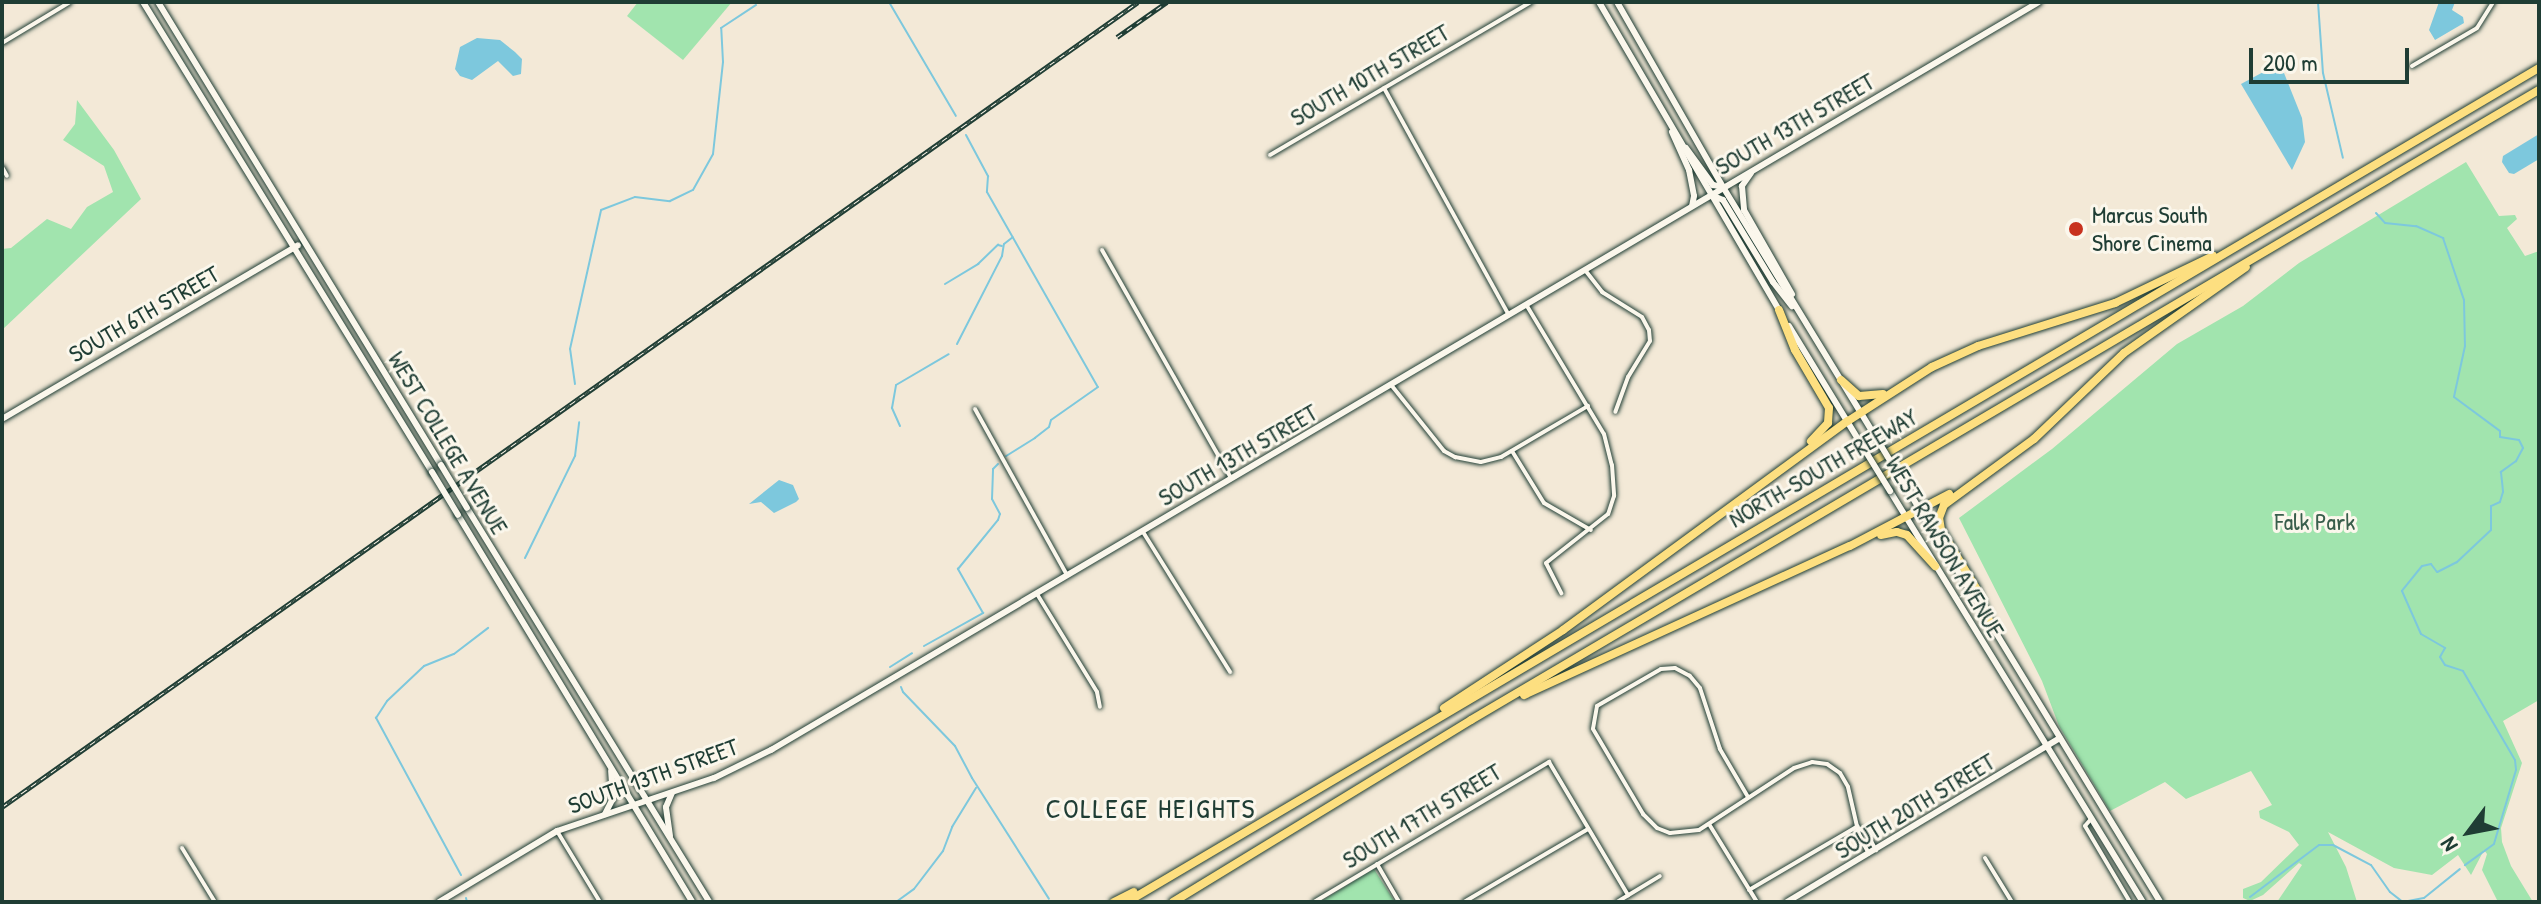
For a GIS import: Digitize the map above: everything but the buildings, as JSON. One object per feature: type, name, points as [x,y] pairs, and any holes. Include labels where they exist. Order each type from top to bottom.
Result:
[{"type":"highway","name":"NORTH-SOUTH FREEWAY","points":[[1127,902],[2538,69]]},
{"type":"highway","name":"NORTH-SOUTH FREEWAY","points":[[1173,902],[1471,720],[2539,90]]},
{"type":"highway","points":[[1412,733],[1563,630],[1848,421],[1895,390],[1970,349],[2115,303],[2276,225]]},
{"type":"highway","points":[[1991,625],[1976,588],[1939,522],[1948,500],[2034,439],[2124,353],[2304,227]]},
{"type":"highway","points":[[1775,474],[1822,432],[1830,412],[1795,350],[1779,310]]},
{"type":"highway","points":[[1841,380],[1863,398],[1895,390]]},
{"type":"highway","points":[[1471,720],[1850,546],[1921,511],[1984,473]]},
{"type":"highway","points":[[1850,546],[1890,532],[1902,533],[1918,545],[1935,566]]},
{"type":"highway","points":[[1185,902],[1230,868]]},
{"type":"highway","points":[[1114,902],[1178,871]]},
{"type":"main road","name":"WEST COLLEGE AVENUE","points":[[143,2],[692,902]]},
{"type":"main road","name":"WEST COLLEGE AVENUE","points":[[158,2],[709,902]]},
{"type":"main road","name":"WEST RAWSON AVENUE","points":[[1599,2],[1779,310],[2143,902]]},
{"type":"main road","name":"WEST RAWSON AVENUE","points":[[1617,2],[1723,187],[2160,902]]},
{"type":"main road","name":"SOUTH 13TH STREET","points":[[439,902],[557,831],[672,793],[754,759],[1392,386],[2039,2]]},
{"type":"main road","points":[[1638,69],[1652,61]]},
{"type":"main road","points":[[1680,110],[1668,121],[1676,147],[1689,170],[1694,196],[1692,206]]},
{"type":"main road","points":[[1681,144],[1698,159],[1713,185],[1723,187]]},
{"type":"main road","points":[[1758,167],[1742,186],[1744,210],[1782,272],[1801,314]]},
{"type":"main road","points":[[1711,195],[1723,200],[1773,282],[1801,314]]},
{"type":"main road","name":"SOUTH 6TH STREET","points":[[2,419],[304,241]]},
{"type":"main road","name":"SOUTH 20TH STREET","points":[[1787,902],[2060,738]]},
{"type":"main road","points":[[604,815],[613,798],[612,771],[625,767]]},
{"type":"main road","points":[[672,793],[666,807],[673,843]]},
{"type":"street","points":[[2,43],[70,2]]},
{"type":"street","name":"SOUTH 10TH STREET","points":[[1270,155],[1531,2]]},
{"type":"street","points":[[2412,66],[2477,28],[2493,2]]},
{"type":"street","points":[[1384,88],[1509,316]]},
{"type":"street","points":[[2,167],[7,176]]},
{"type":"street","points":[[1102,250],[1232,480]]},
{"type":"street","points":[[1585,270],[1598,288],[1642,317],[1649,330],[1650,341],[1628,377],[1615,412]]},
{"type":"street","points":[[1527,306],[1608,441],[1612,465],[1611,508],[1591,530],[1548,560],[1548,572],[1561,593]]},
{"type":"street","points":[[1392,386],[1418,414],[1434,440],[1455,457],[1481,462],[1512,451],[1588,406]]},
{"type":"street","points":[[975,409],[1068,576]]},
{"type":"street","points":[[1512,451],[1541,500],[1591,530]]},
{"type":"street","points":[[1143,532],[1230,672]]},
{"type":"street","points":[[1037,594],[1097,692],[1100,707]]},
{"type":"street","points":[[1748,797],[1720,749],[1700,688],[1690,676],[1675,668],[1661,669],[1597,706],[1593,729],[1643,814],[1657,828],[1687,834],[1709,824],[1794,768],[1812,762],[1827,764],[1840,773],[1848,787],[1858,827],[1873,852]]},
{"type":"street","name":"SOUTH 17TH STREET","points":[[1314,902],[1549,762],[1588,829]]},
{"type":"street","points":[[2091,819],[2085,826],[2130,902]]},
{"type":"street","points":[[1709,824],[1757,902]]},
{"type":"street","points":[[1749,890],[1858,827]]},
{"type":"street","points":[[1464,902],[1588,829],[1628,895]]},
{"type":"street","points":[[557,831],[599,902]]},
{"type":"street","points":[[182,848],[215,902]]},
{"type":"street","points":[[1985,858],[2012,902]]},
{"type":"street","points":[[1377,864],[1399,902]]},
{"type":"street","points":[[1617,902],[1660,876]]},
{"type":"green space","points":[[638,2],[732,2],[683,60],[627,16]]},
{"type":"green space","points":[[77,100],[114,150],[141,199],[2,330],[2,249],[11,248],[47,219],[71,229],[87,207],[113,192],[104,166],[63,140],[75,124]]},
{"type":"green space","name":"Falk Park","points":[[2466,162],[2499,216],[2515,215],[2517,219],[2507,228],[2525,256],[2539,251],[2539,700],[2503,721],[2522,763],[2501,828],[2502,842],[2511,866],[2533,902],[2498,902],[2482,870],[2487,854],[2484,850],[2471,875],[2458,855],[2432,875],[2394,868],[2328,832],[2346,867],[2357,902],[2277,902],[2302,865],[2299,863],[2263,895],[2250,901],[2243,898],[2243,889],[2261,882],[2299,845],[2289,832],[2260,818],[2259,811],[2272,805],[2251,771],[2186,799],[2165,782],[2110,811],[2059,726],[2042,681],[1959,518],[2052,449],[2177,344],[2243,306],[2299,263]]},
{"type":"green space","points":[[1372,870],[1395,902],[1320,902]]},
{"type":"water","points":[[2439,2],[2455,2],[2452,10],[2463,17],[2464,23],[2435,40],[2429,30]]},
{"type":"water","points":[[477,38],[500,40],[515,52],[522,59],[521,74],[513,76],[498,61],[472,80],[460,76],[455,69],[460,47]]},
{"type":"water","points":[[2280,63],[2302,118],[2305,142],[2292,170],[2241,84]]},
{"type":"water","points":[[2539,134],[2539,159],[2514,174],[2509,173],[2502,162],[2503,156]]},
{"type":"water","points":[[779,480],[793,485],[799,499],[796,502],[774,513],[761,502],[749,504]]},
{"type":"waterway","points":[[889,2],[956,116]]},
{"type":"waterway","points":[[2318,2],[2323,73],[2343,158]]},
{"type":"waterway","points":[[575,384],[570,349],[601,210],[635,197],[670,201],[693,190],[713,154],[723,62],[721,28],[756,5]]},
{"type":"waterway","points":[[966,135],[988,176],[987,192],[1098,387],[1051,420],[1049,427],[1035,438],[1006,456]]},
{"type":"waterway","points":[[2376,213],[2385,223],[2416,226],[2443,238],[2464,300],[2465,346],[2454,397],[2500,431],[2500,437],[2519,440],[2523,448],[2516,461],[2501,472],[2503,492],[2500,502],[2491,506],[2491,530],[2457,562],[2437,572],[2431,564],[2422,566],[2402,591],[2421,634],[2445,648],[2440,657],[2445,665],[2463,671],[2515,760],[2516,770],[2494,844],[2465,865]]},
{"type":"waterway","points":[[957,344],[1002,256],[1004,244],[1013,237]]},
{"type":"waterway","points":[[945,284],[978,264],[998,245],[1002,246]]},
{"type":"waterway","points":[[900,426],[892,408],[896,385],[949,354]]},
{"type":"waterway","points":[[525,558],[575,456],[579,422]]},
{"type":"waterway","points":[[924,646],[983,613],[958,569],[998,520],[1000,514],[992,499],[993,469],[998,464]]},
{"type":"waterway","points":[[461,875],[376,718],[387,701],[424,666],[454,654],[488,628]]},
{"type":"waterway","points":[[890,667],[912,653]]},
{"type":"waterway","points":[[901,687],[955,746],[1049,899]]},
{"type":"waterway","points":[[896,902],[914,889],[943,851],[952,827],[976,788]]},
{"type":"waterway","points":[[2250,897],[2319,845],[2333,845],[2371,865],[2390,892],[2403,902],[2424,898],[2460,869]]},
{"type":"waterway","points":[[466,898],[467,902]]},
{"type":"railway","points":[[2,807],[1138,2]]},
{"type":"railway","points":[[1117,37],[1167,2]]},
{"type":"place","name":"Marcus South Shore Cinema","points":[[2076,229]]},
{"type":"district","name":"COLLEGE HEIGHTS","points":[[1151,808]]}]
